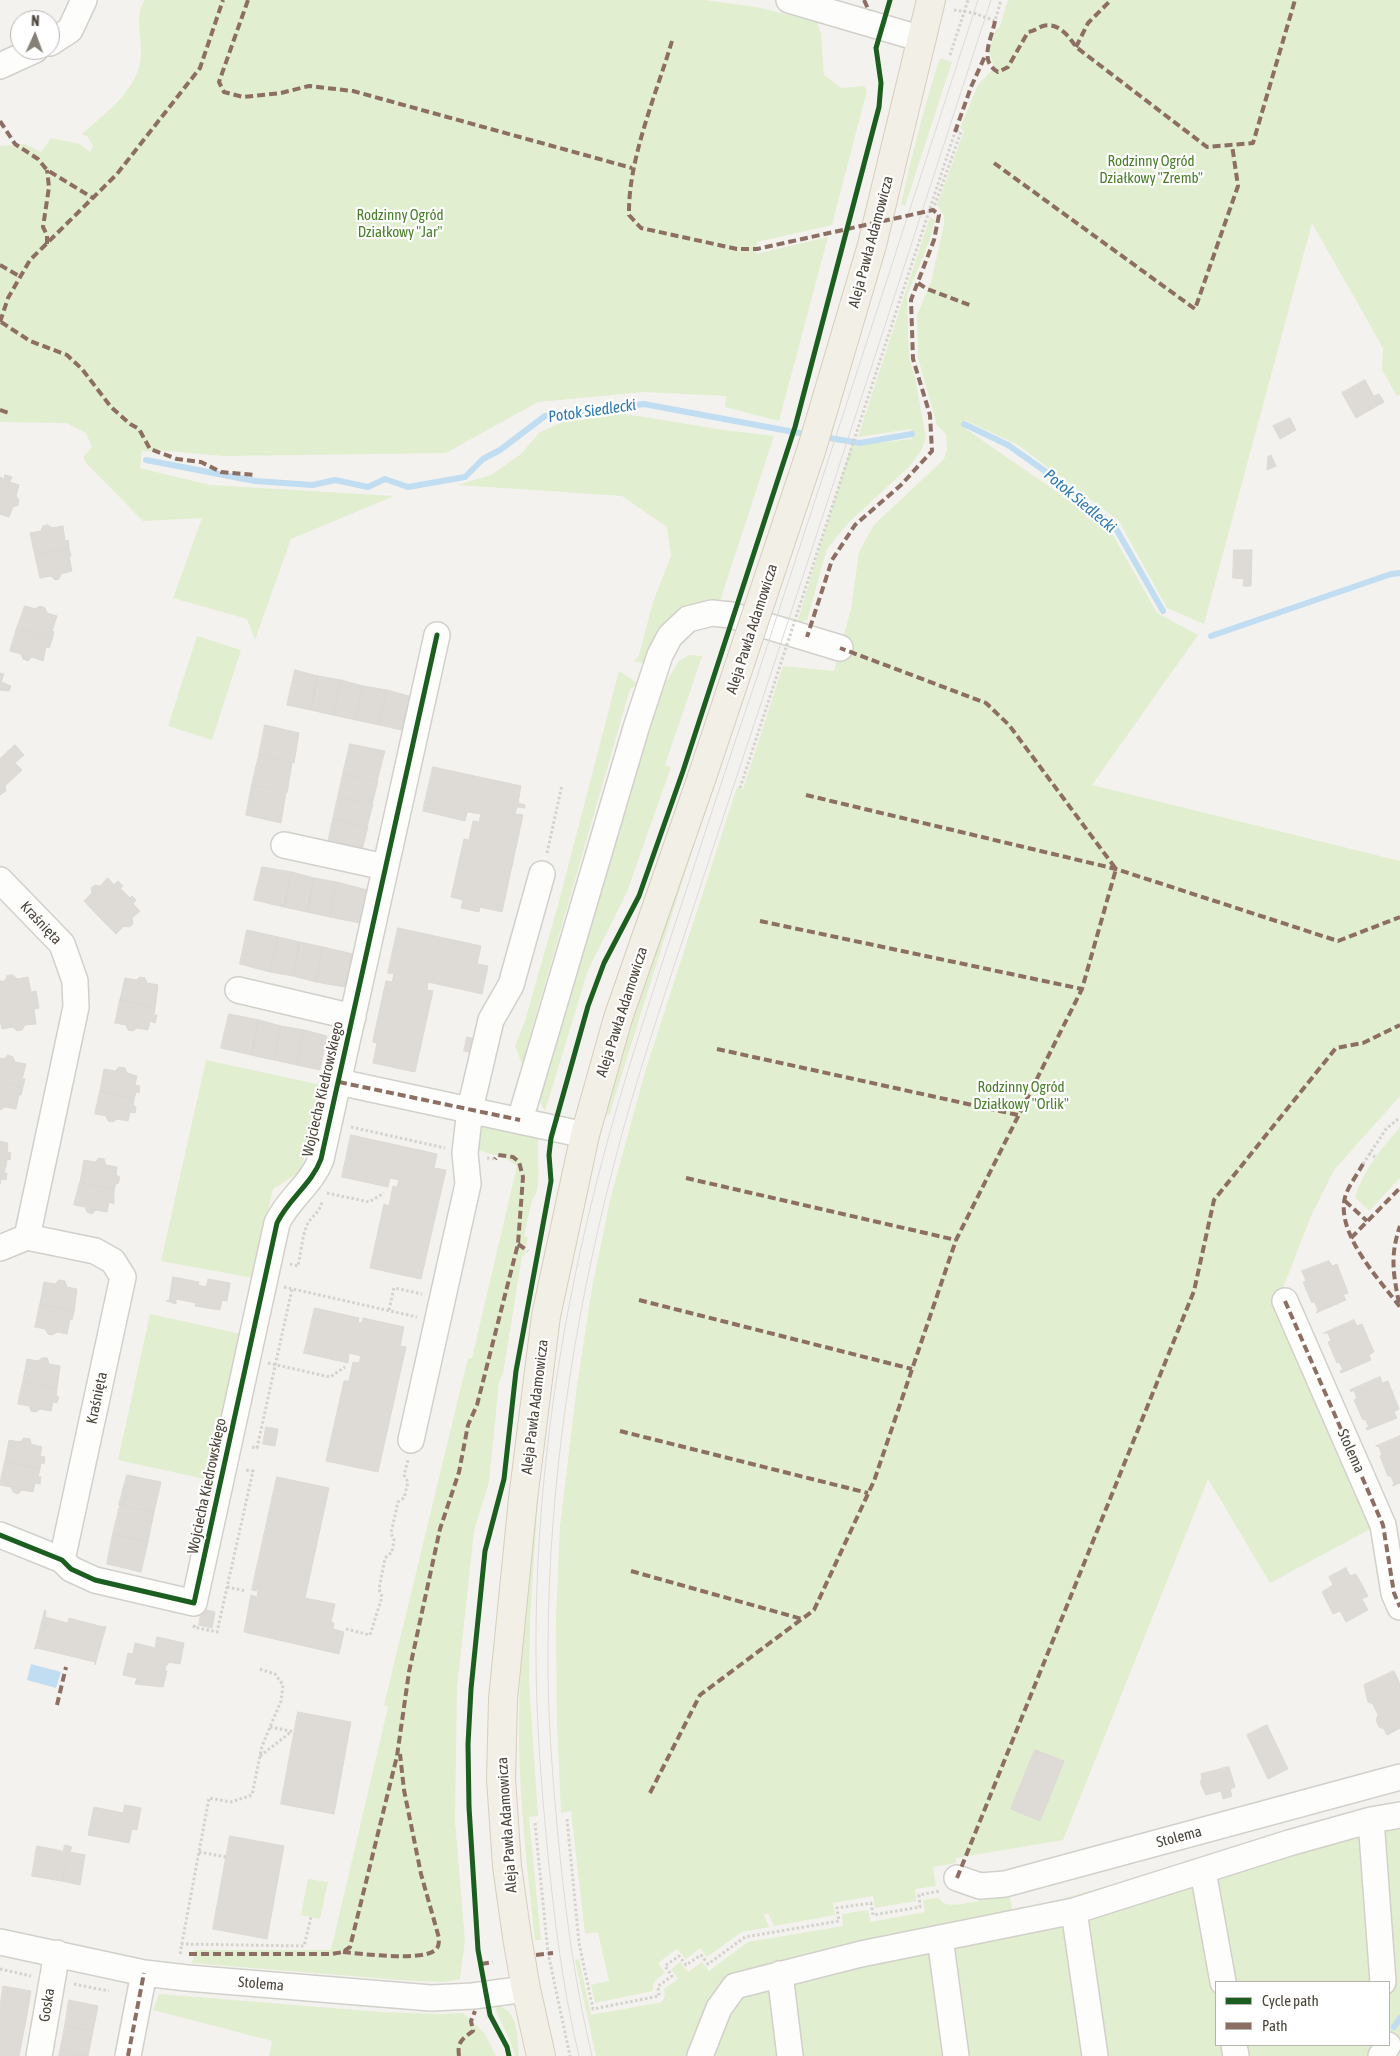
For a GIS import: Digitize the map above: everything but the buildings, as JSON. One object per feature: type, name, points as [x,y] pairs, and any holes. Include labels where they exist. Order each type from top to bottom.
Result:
[{"type":"main road","name":"Aleja Pawła Adamowicza","points":[[541,2056],[526,1988],[507,1866],[501,1779],[502,1699],[523,1499],[546,1316],[585,1135],[618,1018],[702,777],[812,448],[869,254],[931,0]]},
{"type":"street","points":[[60,36],[70,30],[84,0]]},
{"type":"street","points":[[789,0],[922,38]]},
{"type":"street","points":[[0,66],[13,60]]},
{"type":"street","points":[[520,1120],[636,728],[660,654],[670,636],[688,619],[712,613],[731,615],[840,648]]},
{"type":"street","name":"Wojciecha Kiedrowskiego","points":[[62,1560],[71,1569],[95,1580],[194,1603],[277,1223],[288,1203],[309,1181],[318,1167],[339,1082],[384,868],[437,635]]},
{"type":"street","points":[[284,845],[384,868]]},
{"type":"street","points":[[411,1440],[468,1184],[466,1153],[470,1109],[491,1020],[511,985],[542,874]]},
{"type":"street","name":"Kraśnięta","points":[[0,880],[62,944],[75,981],[76,1007],[27,1237],[94,1251],[113,1260],[123,1277],[62,1560]]},
{"type":"street","points":[[238,990],[353,1017]]},
{"type":"street","name":"Wojciecha Kiedrowskiego","points":[[339,1082],[585,1135]]},
{"type":"street","points":[[0,1248],[27,1237]]},
{"type":"street","name":"Stolema","points":[[1285,1301],[1383,1525],[1396,1579],[1394,1593],[1400,1607]]},
{"type":"street","points":[[0,1535],[62,1560]]},
{"type":"street","name":"Stolema","points":[[957,1878],[980,1886],[1005,1884],[1400,1777]]},
{"type":"street","points":[[700,2056],[719,2008],[734,1986],[862,1954],[1074,1911],[1371,1820],[1400,1815]]},
{"type":"street","points":[[1371,1820],[1383,1981]]},
{"type":"street","points":[[1203,1870],[1223,1981]]},
{"type":"street","points":[[1074,1911],[1095,2056]]},
{"type":"street","points":[[940,1938],[956,2056]]},
{"type":"street","name":"Stolema","points":[[0,1942],[144,1973],[431,1998],[473,1996],[526,1988]]},
{"type":"street","name":"Goska","points":[[39,2056],[57,1953]]},
{"type":"street","points":[[128,2056],[144,1973]]},
{"type":"street","points":[[780,1974],[790,2056]]},
{"type":"path","points":[[950,55],[968,0]]},
{"type":"path","points":[[964,12],[995,21],[1001,0]]},
{"type":"path","points":[[740,788],[956,131],[961,132],[933,210]]},
{"type":"path","points":[[542,874],[562,785]]},
{"type":"path","points":[[1363,1164],[1386,1130],[1398,1119]]},
{"type":"path","points":[[346,1125],[448,1148]]},
{"type":"path","points":[[1369,1153],[1375,1157]]},
{"type":"path","points":[[324,1193],[369,1202],[384,1193]]},
{"type":"path","points":[[283,1286],[389,1310],[440,1310]]},
{"type":"path","points":[[389,1310],[394,1288],[440,1310]]},
{"type":"path","points":[[252,1447],[257,1448],[292,1289]]},
{"type":"path","points":[[248,1358],[330,1377],[345,1368]]},
{"type":"path","points":[[346,1630],[370,1635],[382,1596],[378,1590],[385,1558],[392,1552],[394,1540],[391,1533],[396,1510],[398,1502],[404,1498],[408,1482],[404,1475],[411,1440]]},
{"type":"path","points":[[227,1587],[246,1591]]},
{"type":"path","points":[[180,1954],[209,1798],[231,1802],[252,1795],[262,1746],[281,1701],[283,1685],[276,1674],[260,1669]]},
{"type":"path","points":[[260,1756],[292,1732],[270,1727]]},
{"type":"path","points":[[567,1819],[580,1949],[593,2009],[660,1996],[658,1986],[672,1976],[665,1966],[679,1956],[686,1965],[701,1955],[708,1964],[745,1937],[839,1921],[837,1908],[871,1903],[873,1915],[920,1907],[919,1895],[933,1892]]},
{"type":"path","points":[[535,1823],[548,1953],[570,2056]]},
{"type":"path","points":[[199,1852],[226,1857]]},
{"type":"path","points":[[181,1944],[304,1946],[310,1918]]},
{"type":"path","points":[[574,1950],[580,1949]]},
{"type":"green space","name":"Rodzinny Ogród Działkowy \"Jar\"","points":[[145,0],[704,0],[756,7],[817,22],[821,34],[824,75],[841,88],[864,86],[867,90],[832,225],[757,242],[756,254],[828,237],[779,421],[725,407],[726,396],[643,392],[538,402],[446,453],[223,456],[157,450],[155,452],[142,451],[140,468],[210,485],[394,496],[291,539],[255,640],[247,619],[173,598],[202,518],[143,521],[86,463],[83,457],[92,447],[86,433],[67,423],[0,422],[0,146],[25,144],[41,152],[51,138],[80,144],[90,152],[93,146],[88,137],[82,134],[120,99],[135,77],[141,52],[139,19]]},
{"type":"green space","name":"Rodzinny Ogród Działkowy \"Orlik\"","points":[[1008,0],[1400,0],[1400,395],[1397,396],[1382,370],[1383,348],[1312,223],[1204,624],[1167,608],[1119,521],[1018,445],[965,420],[966,429],[1109,528],[1157,613],[1198,635],[1092,785],[1400,861],[1400,1096],[1334,1170],[1311,1216],[1274,1311],[1374,1527],[1270,1583],[1208,1479],[1063,1840],[956,1858],[956,1863],[933,1867],[936,1886],[915,1889],[916,1901],[875,1908],[873,1896],[833,1903],[835,1915],[774,1926],[768,1913],[764,1915],[769,1927],[742,1932],[707,1957],[700,1948],[686,1959],[677,1949],[658,1963],[665,1973],[656,1980],[653,1985],[653,1991],[595,2003],[591,1985],[609,1981],[598,1932],[585,1934],[571,1811],[561,1813],[557,1725],[556,1619],[560,1526],[577,1386],[592,1288],[610,1200],[645,1072],[737,787],[743,789],[783,666],[834,671],[851,609],[859,552],[874,525],[944,459],[947,449],[946,434],[937,425],[918,358],[917,315],[931,282],[944,225],[944,215],[937,205],[964,131],[960,128],[978,85],[994,68],[989,50],[997,28],[999,29]]},
{"type":"green space","points":[[940,58],[952,62],[905,206],[901,204],[909,167]]},
{"type":"green space","points":[[930,217],[935,220],[930,239],[907,296],[909,358],[915,377],[926,438],[921,451],[909,467],[849,522],[827,549],[807,620],[797,623],[851,446],[912,439],[911,429],[858,437]]},
{"type":"green space","points":[[625,414],[774,436],[719,604],[649,661],[642,663],[634,661],[639,655],[653,602],[671,556],[667,527],[622,496],[458,485],[491,475],[521,454],[540,432],[563,422]]},
{"type":"green space","points":[[197,636],[241,650],[212,740],[168,726]]},
{"type":"green space","points":[[689,655],[702,656],[665,765],[671,767],[627,892],[588,970],[545,1111],[540,1102],[547,1051],[653,704],[679,661]]},
{"type":"green space","points":[[619,671],[639,684],[630,689],[526,1050],[529,1063],[526,1074],[515,1046],[525,1021],[558,905]]},
{"type":"green space","points":[[702,819],[609,1115],[604,1114],[624,1041]]},
{"type":"green space","points":[[206,1060],[321,1085],[301,1171],[273,1189],[253,1278],[161,1261]]},
{"type":"green space","points":[[482,1125],[539,1137],[538,1187],[532,1200],[524,1236],[528,1237],[525,1255],[522,1256],[503,1374],[499,1382],[489,1482],[474,1531],[457,1688],[455,1821],[465,1941],[460,1979],[445,1982],[413,1981],[192,1963],[195,1950],[331,1950],[388,1707],[384,1705],[468,1358],[472,1358],[517,1166],[499,1154],[498,1156],[473,1149],[476,1129]]},
{"type":"green space","points":[[1400,1127],[1400,1178],[1369,1211],[1355,1197],[1363,1177],[1386,1143]]},
{"type":"green space","points":[[150,1314],[241,1334],[209,1480],[118,1460]]},
{"type":"green space","points":[[535,1499],[538,1499],[530,1618],[529,1682],[538,1816],[529,1817],[541,1940],[535,1940],[524,1829],[519,1746],[522,1635]]},
{"type":"green space","points":[[1400,1801],[1400,2056],[596,2056],[575,1960],[579,1959],[591,2015],[662,2002],[665,1996],[664,1989],[678,1979],[671,1969],[680,1962],[688,1972],[702,1962],[709,1971],[748,1942],[843,1926],[842,1914],[868,1910],[871,1922],[925,1912],[923,1900],[938,1898],[944,1903],[957,1904],[1009,1892],[1013,1913]]},
{"type":"green space","points":[[308,1879],[328,1882],[320,1919],[301,1915]]},
{"type":"green space","points":[[159,1994],[381,2012],[463,2013],[485,2034],[496,2056],[269,2056],[272,2041],[153,2010]]},
{"type":"green space","points":[[495,2006],[503,2008],[513,2017],[517,2032],[519,2056],[515,2056]]},
{"type":"water","points":[[31,1664],[61,1672],[56,1688],[27,1680]]},
{"type":"waterway","name":"Potok Siedlecki","points":[[146,460],[255,481],[313,485],[335,480],[368,487],[385,479],[408,487],[465,477],[483,459],[500,450],[545,416],[644,404],[810,435]]},
{"type":"waterway","name":"Potok Siedlecki","points":[[964,424],[1008,445],[1066,486],[1115,527],[1163,611]]},
{"type":"waterway","name":"Potok Siedlecki","points":[[823,437],[860,443],[912,434]]},
{"type":"waterway","name":"Potok Siedlecki","points":[[1211,636],[1391,574],[1400,573]]},
{"type":"waterway","points":[[1394,2027],[1400,2018]]},
{"type":"tram line","points":[[579,2056],[559,1951],[547,1845],[536,1677],[539,1541],[543,1485],[557,1374],[567,1319],[590,1209],[639,1036],[978,0]]},
{"type":"tram line","points":[[592,2056],[569,1932],[555,1803],[548,1696],[549,1583],[558,1463],[575,1344],[586,1285],[613,1168],[647,1050],[991,0]]},
{"type":"marked path","points":[[0,322],[8,298],[30,260],[117,174],[200,68],[223,0]]},
{"type":"marked path","points":[[248,0],[219,82],[224,92],[243,97],[281,93],[309,86],[353,91],[632,168]]},
{"type":"marked path","points":[[864,0],[869,11]]},
{"type":"marked path","points":[[1076,47],[1088,23],[1111,0]]},
{"type":"marked path","points":[[995,21],[987,56],[992,67],[998,72],[1008,67],[1028,32],[1043,26],[1054,26],[1063,31],[1076,47],[1207,147],[1253,143],[1295,0]]},
{"type":"marked path","points":[[672,41],[644,127],[633,172],[629,215],[641,228],[737,249],[757,249],[933,210],[939,215],[934,240],[911,300],[913,359],[930,415],[932,451],[901,485],[855,525],[832,560],[807,637]]},
{"type":"marked path","points":[[955,132],[971,87],[986,54]]},
{"type":"marked path","points":[[0,121],[15,144],[38,159],[47,170],[93,198]]},
{"type":"marked path","points":[[994,163],[1195,309],[1238,186],[1232,145]]},
{"type":"marked path","points":[[47,170],[49,187],[43,227],[47,235],[47,244]]},
{"type":"marked path","points":[[0,265],[21,277]]},
{"type":"marked path","points":[[918,283],[927,289],[972,306]]},
{"type":"marked path","points":[[1,322],[30,341],[67,355],[82,369],[111,407],[130,424],[139,429],[150,449],[177,459],[201,462],[221,472],[256,475]]},
{"type":"marked path","points":[[0,410],[9,413]]},
{"type":"marked path","points":[[650,1793],[700,1695],[814,1610],[874,1481],[956,1240],[1082,989],[1116,869],[1009,725],[986,703],[840,648]]},
{"type":"marked path","points":[[806,795],[1116,869],[1338,941],[1400,917]]},
{"type":"marked path","points":[[760,921],[1082,989]]},
{"type":"marked path","points":[[957,1878],[1194,1291],[1214,1200],[1336,1048],[1363,1043],[1400,1025]]},
{"type":"marked path","points":[[717,1049],[1018,1115]]},
{"type":"marked path","points":[[339,1082],[520,1120]]},
{"type":"marked path","points":[[189,1954],[332,1954],[343,1952],[350,1947],[397,1756],[409,1672],[440,1529],[459,1472],[468,1425],[477,1405],[518,1244],[523,1177],[519,1162],[513,1157],[498,1155],[495,1159]]},
{"type":"marked path","points":[[1363,1164],[1346,1194],[1344,1208],[1346,1223],[1360,1254],[1400,1307]]},
{"type":"marked path","points":[[686,1178],[956,1240]]},
{"type":"marked path","points":[[1351,1238],[1400,1188]]},
{"type":"marked path","points":[[1345,1201],[1367,1221]]},
{"type":"marked path","points":[[1399,1303],[1395,1282],[1394,1255],[1400,1226]]},
{"type":"marked path","points":[[518,1244],[528,1251]]},
{"type":"marked path","points":[[639,1300],[912,1369]]},
{"type":"marked path","points":[[1285,1301],[1383,1525],[1394,1593],[1400,1607]]},
{"type":"marked path","points":[[620,1431],[868,1493]]},
{"type":"marked path","points":[[631,1571],[802,1619]]},
{"type":"marked path","points":[[57,1705],[66,1667]]},
{"type":"marked path","points":[[343,1952],[417,1956],[434,1951],[438,1945],[439,1938],[421,1874],[404,1790],[400,1754]]},
{"type":"marked path","points":[[536,1955],[553,1953]]},
{"type":"marked path","points":[[481,1964],[493,1962]]},
{"type":"marked path","points":[[128,2056],[144,1973]]},
{"type":"marked path","points":[[459,2056],[461,2041],[473,2031],[471,2021],[475,2011]]},
{"type":"cycle path","points":[[509,2056],[507,2047],[490,2015],[478,1950],[469,1807],[468,1744],[471,1689],[485,1551],[504,1479],[516,1371],[551,1181],[549,1155],[551,1138],[588,1006],[604,963],[639,896],[683,771],[795,427],[879,107],[881,83],[876,48],[890,0]]},
{"type":"cycle path","points":[[0,1535],[62,1560],[71,1569],[95,1580],[194,1603],[277,1223],[287,1206],[312,1176],[321,1159],[437,635]]},
{"type":"park label","name":"Rodzinny Ogród Działkowy \"Zremb\"","points":[[1151,170]]}]
